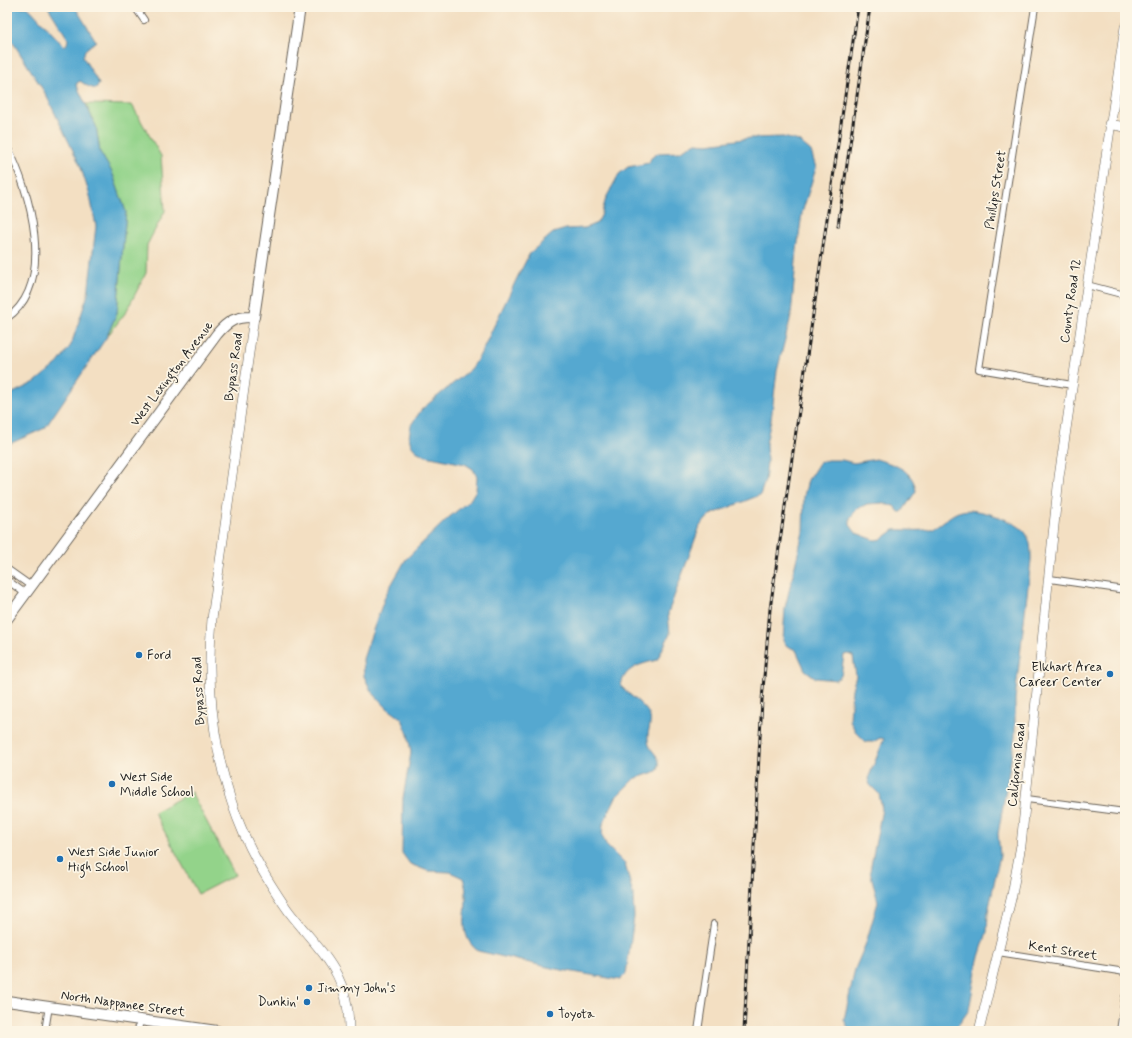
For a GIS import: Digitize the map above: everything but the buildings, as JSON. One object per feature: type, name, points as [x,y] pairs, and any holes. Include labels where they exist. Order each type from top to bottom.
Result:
[{"type":"main road","points":[[254,317],[300,7]]},
{"type":"main road","name":"County Road 12","points":[[1050,579],[1059,477],[1125,27]]},
{"type":"main road","points":[[1110,124],[1125,127]]},
{"type":"main road","name":"West Lexington Avenue","points":[[7,619],[225,325],[236,317],[254,317]]},
{"type":"main road","name":"Bypass Road","points":[[254,317],[212,619],[209,659],[212,712],[218,750],[225,780],[244,832],[254,855],[276,893],[289,912],[334,967],[340,978],[348,1008],[349,1031]]},
{"type":"main road","name":"California Road","points":[[998,952],[1016,873],[1027,799],[1050,579]]},
{"type":"main road","points":[[979,1031],[998,952]]},
{"type":"main road","name":"North Nappanee Street","points":[[7,1000],[217,1031]]},
{"type":"street","points":[[135,7],[144,20]]},
{"type":"street","name":"Phillips Street","points":[[1035,7],[979,369],[1072,385]]},
{"type":"street","points":[[7,146],[15,161],[36,241],[35,269],[26,296],[16,312],[7,318]]},
{"type":"street","points":[[1086,285],[1125,295]]},
{"type":"street","points":[[7,569],[28,590]]},
{"type":"street","points":[[1050,579],[1125,590]]},
{"type":"street","points":[[7,580],[28,590]]},
{"type":"street","points":[[1027,799],[1125,812]]},
{"type":"street","points":[[698,1031],[714,924]]},
{"type":"street","name":"Kent Street","points":[[998,952],[1125,972]]},
{"type":"street","points":[[1120,1031],[1125,997]]},
{"type":"street","points":[[45,1031],[49,1006]]},
{"type":"street","points":[[138,1031],[140,1019]]},
{"type":"green space","points":[[86,104],[132,105],[161,156],[165,211],[147,245],[146,273],[126,312],[106,338],[117,313],[126,212],[112,172],[100,152],[96,126]]},
{"type":"green space","points":[[191,792],[235,875],[198,894],[154,812]]},
{"type":"water","points":[[7,7],[28,7],[64,46],[67,44],[68,39],[48,7],[75,7],[96,41],[85,50],[83,57],[99,84],[96,89],[89,87],[80,81],[76,84],[96,126],[100,152],[112,172],[126,212],[117,313],[106,338],[45,428],[7,445],[7,396],[35,382],[58,363],[71,345],[88,294],[96,226],[90,196],[80,165],[45,93],[14,44],[7,38]]},
{"type":"water","points":[[783,137],[799,141],[811,151],[816,168],[802,213],[791,316],[777,371],[771,420],[766,444],[767,462],[765,481],[760,495],[710,515],[700,526],[668,613],[670,634],[657,660],[634,667],[626,674],[621,686],[643,706],[649,714],[649,744],[659,761],[657,771],[634,779],[616,797],[603,824],[602,836],[607,846],[625,864],[633,894],[634,917],[626,974],[620,980],[556,969],[478,951],[471,944],[465,927],[466,898],[463,878],[450,872],[428,871],[410,864],[402,853],[403,798],[411,753],[408,734],[402,719],[387,708],[371,691],[364,676],[363,659],[368,644],[386,594],[406,559],[447,519],[470,500],[476,490],[477,477],[473,469],[465,464],[426,456],[416,451],[411,445],[409,437],[411,425],[422,409],[472,368],[480,355],[530,253],[553,233],[566,229],[585,228],[597,223],[601,216],[606,198],[619,174],[628,167],[649,163],[651,158],[658,153],[679,152],[696,143],[708,144],[751,138]]},
{"type":"water","points":[[876,459],[890,463],[907,473],[914,484],[916,491],[902,512],[899,512],[894,506],[882,503],[867,504],[857,509],[850,518],[850,525],[856,533],[875,540],[882,539],[894,530],[921,530],[934,528],[958,512],[968,510],[994,515],[1019,527],[1024,531],[1028,538],[1031,552],[1015,699],[1015,737],[998,834],[1000,855],[988,912],[987,932],[978,960],[969,1010],[954,1031],[850,1031],[844,1020],[855,969],[866,943],[878,902],[870,871],[882,809],[879,794],[870,785],[868,779],[884,739],[880,738],[873,742],[866,742],[855,731],[850,720],[852,689],[856,676],[853,656],[848,654],[844,655],[841,676],[836,680],[816,678],[805,670],[796,650],[787,646],[783,641],[785,608],[803,532],[804,496],[808,480],[819,463],[827,460],[842,460],[854,463]]},
{"type":"railway","points":[[744,1031],[762,700],[770,609],[858,7]]},
{"type":"railway","points":[[838,226],[870,7]]},
{"type":"place","name":"Ford","points":[[139,655]]},
{"type":"place","name":"Elkhart Area Career Center","points":[[1110,674]]},
{"type":"place","name":"West Side Middle School","points":[[112,784]]},
{"type":"place","name":"West Side Junior High School","points":[[60,859]]},
{"type":"place","name":"Jimmy John's","points":[[309,988]]},
{"type":"place","name":"Dunkin'","points":[[307,1002]]},
{"type":"place","name":"Toyota","points":[[550,1014]]}]
